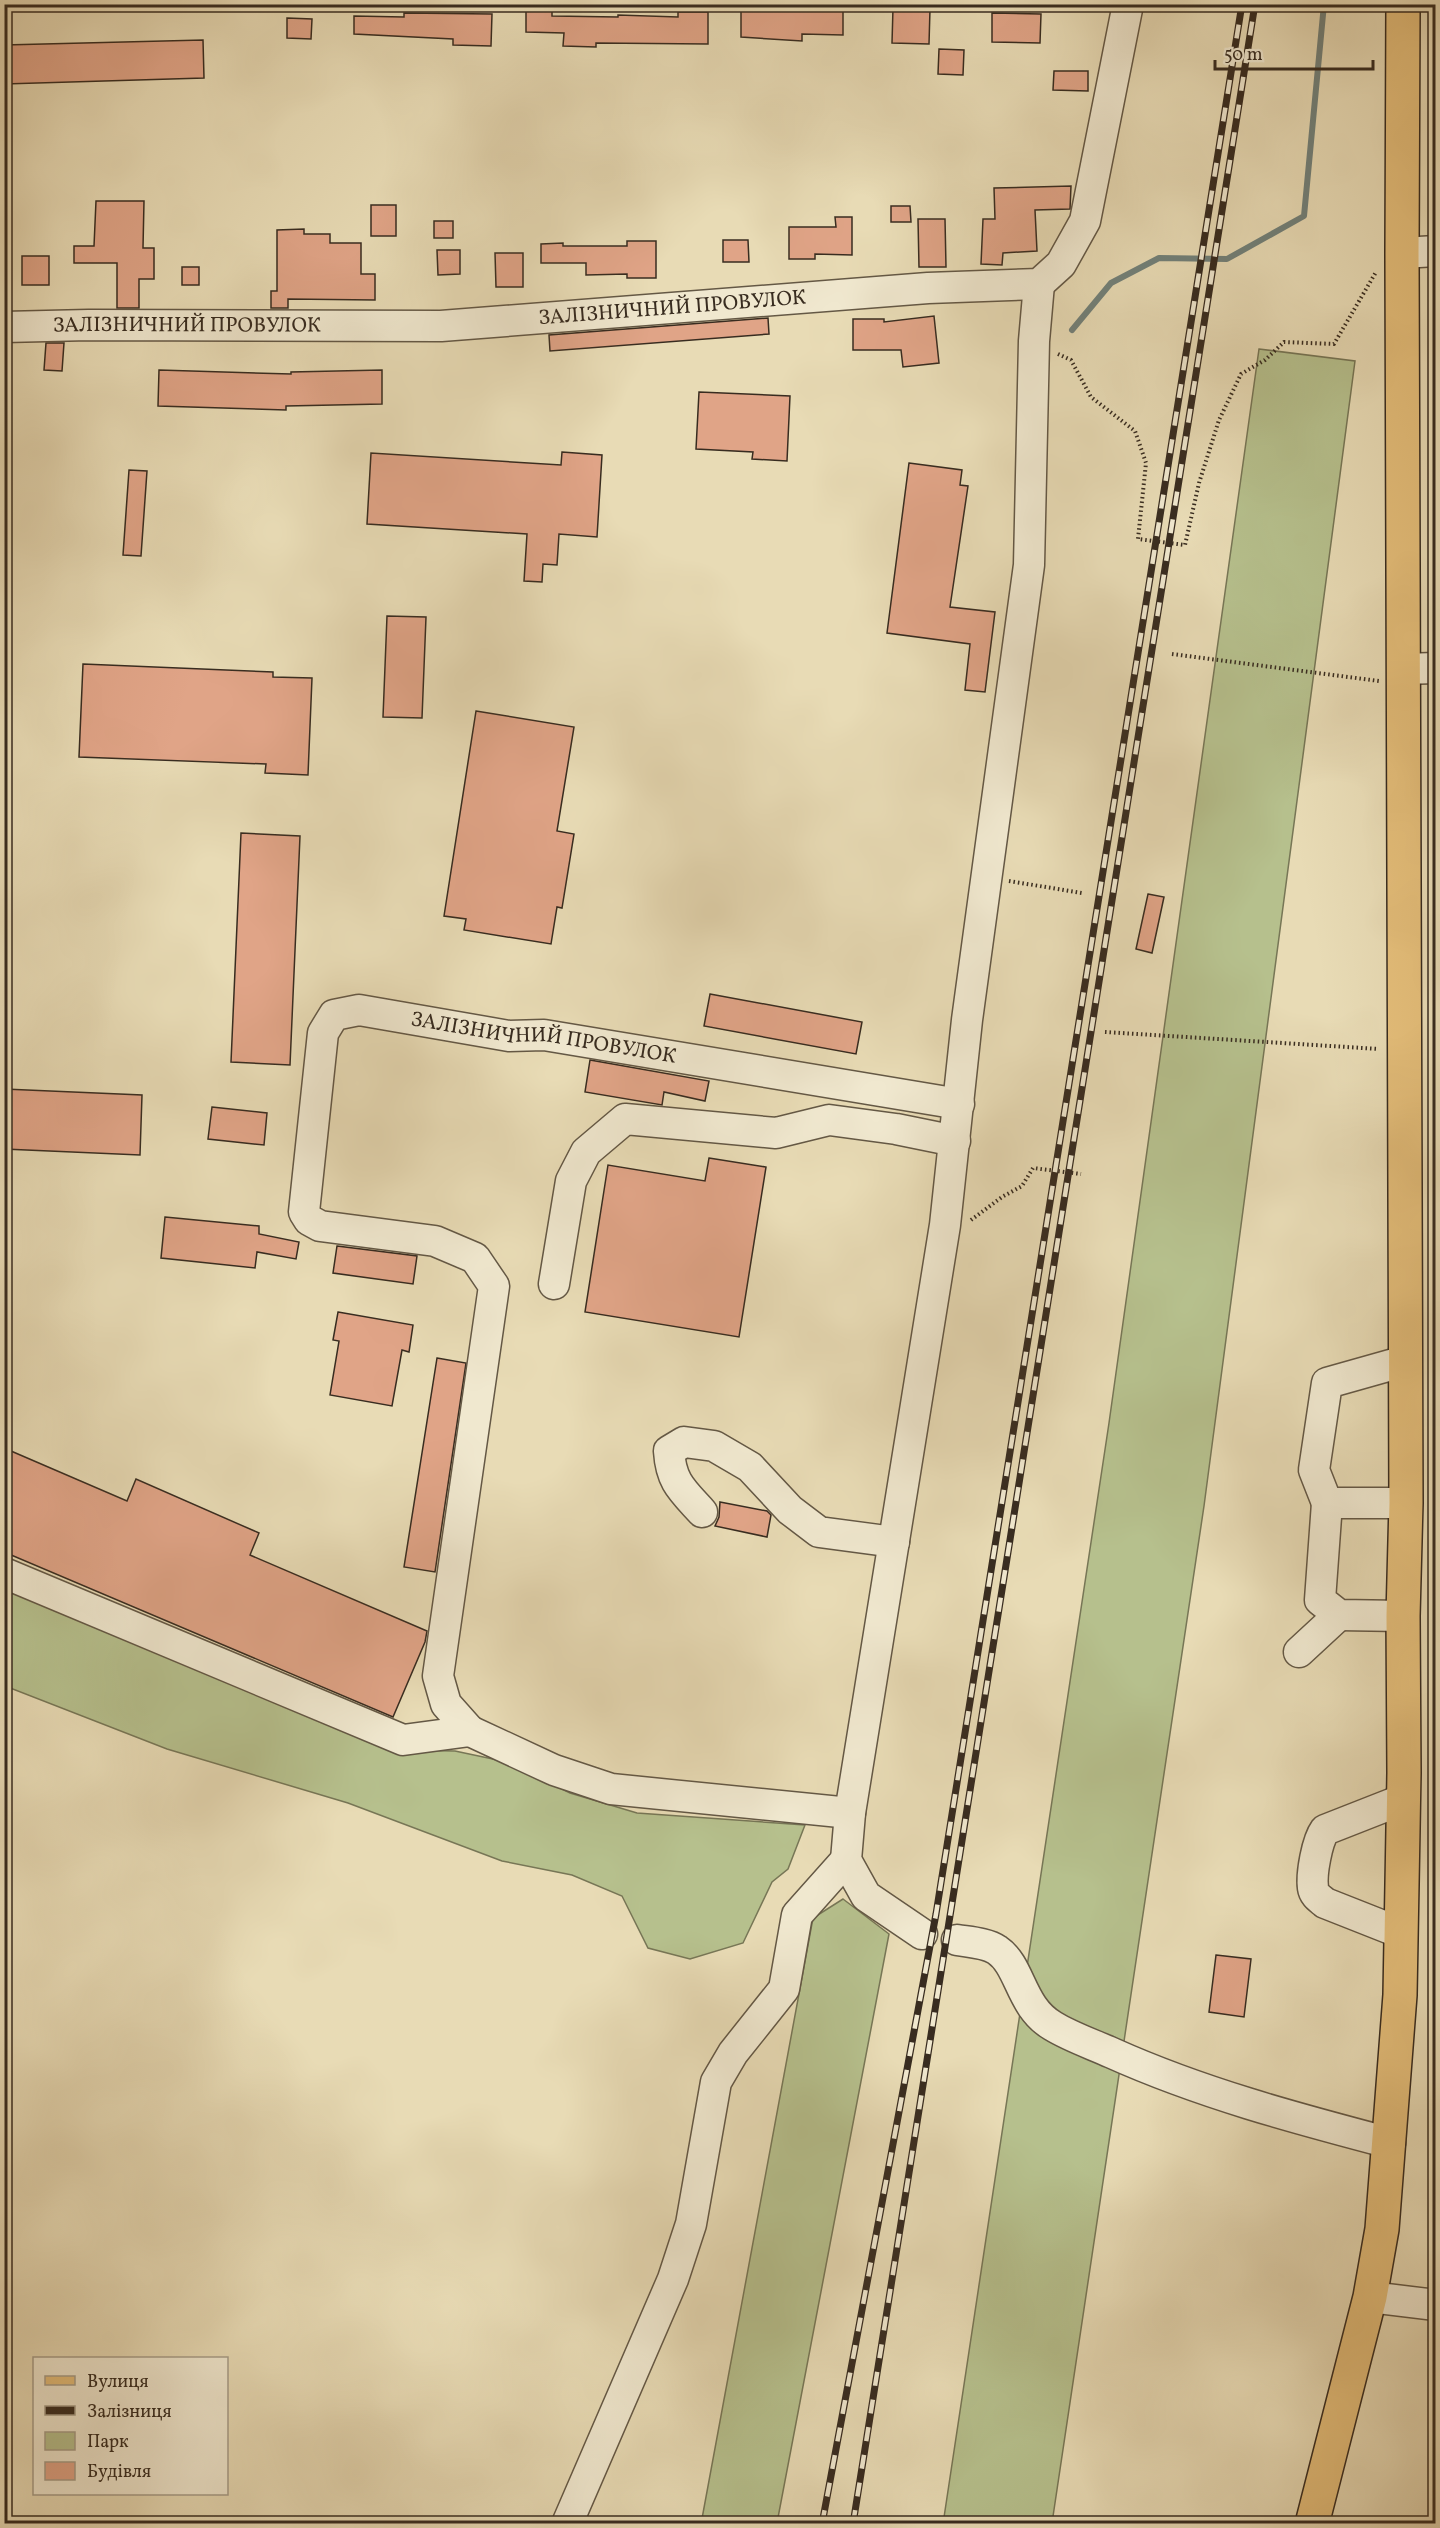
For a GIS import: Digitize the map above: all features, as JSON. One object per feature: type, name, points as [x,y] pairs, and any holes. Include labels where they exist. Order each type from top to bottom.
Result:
[{"type":"main road","points":[[1312,2523],[1370,2297],[1383,2229],[1400,1995],[1404,1799],[1402,1616],[1406,1503],[1403,4]]},
{"type":"street","points":[[922,1934],[866,1896],[846,1860],[850,1813],[945,1224],[967,1020],[1029,565],[1034,341],[1039,284],[1060,264],[1085,221],[1128,4]]},
{"type":"street","points":[[1402,253],[1436,250]]},
{"type":"street","name":"ЗАЛІЗНИЧНИЙ ПРОВУЛОК","points":[[4,327],[89,325],[441,326],[928,288],[1039,284]]},
{"type":"street","points":[[1403,676],[1436,668]]},
{"type":"street","name":"ЗАЛІЗНИЧНИЙ ПРОВУЛОК","points":[[471,1731],[446,1704],[438,1676],[494,1286],[475,1258],[435,1241],[320,1226],[309,1220],[304,1212],[323,1033],[334,1015],[359,1010],[509,1035],[544,1035],[959,1104]]},
{"type":"street","points":[[554,1284],[572,1181],[586,1152],[625,1119],[776,1133],[829,1120],[896,1129],[955,1141]]},
{"type":"street","points":[[1402,1616],[1339,1615],[1320,1600],[1327,1503],[1314,1470],[1327,1383],[1405,1361]]},
{"type":"street","points":[[702,1512],[684,1492],[670,1471],[669,1451],[684,1443],[714,1446],[750,1467],[790,1510],[819,1532],[894,1542]]},
{"type":"street","points":[[1327,1503],[1406,1503]]},
{"type":"street","points":[[4,1573],[403,1740],[471,1731],[554,1770],[611,1790],[850,1813]]},
{"type":"street","points":[[1299,1652],[1339,1615]]},
{"type":"street","points":[[1401,1933],[1325,1903],[1316,1896],[1313,1887],[1319,1839],[1325,1830],[1404,1799]]},
{"type":"street","points":[[567,2523],[676,2268],[691,2224],[716,2082],[733,2054],[784,1989],[797,1915],[846,1860]]},
{"type":"street","points":[[957,1940],[996,1949],[1005,1959],[1029,2003],[1040,2017],[1054,2027],[1143,2067],[1253,2106],[1390,2143]]},
{"type":"street","points":[[1370,2297],[1436,2306]]},
{"type":"path","points":[[1034,341],[1071,360],[1091,397],[1134,431],[1146,463],[1138,539],[1185,545],[1199,483],[1219,420],[1241,374],[1264,360],[1284,342],[1334,344],[1381,262],[1402,253]]},
{"type":"path","points":[[1172,654],[1206,660],[1403,676]]},
{"type":"path","points":[[986,876],[1082,893]]},
{"type":"path","points":[[1105,1032],[1404,1050]]},
{"type":"path","points":[[945,1224],[967,1223],[1002,1197],[1022,1186],[1033,1168],[1081,1174]]},
{"type":"green space","points":[[1259,349],[1355,361],[1204,1506],[1052,2523],[943,2524],[1109,1423]]},
{"type":"green space","points":[[4,1579],[395,1750],[455,1751],[507,1762],[570,1793],[637,1813],[805,1825],[788,1869],[772,1882],[743,1943],[690,1959],[648,1948],[622,1896],[572,1875],[502,1861],[348,1803],[167,1749],[5,1686]]},
{"type":"green space","points":[[843,1899],[889,1934],[777,2523],[701,2524],[813,1918]]},
{"type":"building","points":[[786,4],[843,8],[843,35],[802,34],[802,41],[741,37],[741,8],[786,9]]},
{"type":"building","points":[[893,8],[930,9],[929,44],[892,43]]},
{"type":"building","points":[[526,10],[552,10],[552,16],[618,17],[618,15],[678,17],[678,12],[708,12],[708,44],[596,43],[596,47],[563,46],[564,33],[526,32]]},
{"type":"building","points":[[404,13],[492,14],[491,46],[453,45],[453,39],[354,34],[354,16],[404,17]]},
{"type":"building","points":[[992,13],[1041,14],[1040,43],[992,42]]},
{"type":"building","points":[[287,18],[312,19],[311,39],[287,38]]},
{"type":"building","points":[[203,40],[204,78],[4,84],[4,45]]},
{"type":"building","points":[[939,49],[964,50],[963,75],[938,74]]},
{"type":"building","points":[[1054,71],[1088,71],[1088,91],[1053,90]]},
{"type":"building","points":[[1071,186],[1070,209],[1035,210],[1037,251],[1003,253],[1002,265],[981,264],[983,219],[995,219],[994,188]]},
{"type":"building","points":[[96,201],[144,201],[143,248],[154,248],[154,279],[139,279],[139,308],[117,308],[117,263],[74,263],[74,246],[94,246]]},
{"type":"building","points":[[371,205],[396,205],[396,236],[371,236]]},
{"type":"building","points":[[891,206],[910,206],[911,222],[891,222]]},
{"type":"building","points":[[835,217],[852,217],[852,255],[815,254],[815,259],[789,259],[789,227],[836,227]]},
{"type":"building","points":[[918,219],[945,219],[946,267],[919,267]]},
{"type":"building","points":[[434,221],[453,221],[453,238],[434,238]]},
{"type":"building","points":[[304,229],[304,234],[330,234],[330,243],[361,243],[361,274],[375,274],[375,300],[288,299],[288,308],[271,308],[271,291],[277,291],[277,230]]},
{"type":"building","points":[[723,240],[748,240],[749,262],[723,262]]},
{"type":"building","points":[[627,241],[656,241],[656,278],[627,278],[627,274],[586,275],[586,263],[541,263],[541,244],[627,246]]},
{"type":"building","points":[[437,250],[460,250],[460,274],[438,275]]},
{"type":"building","points":[[495,253],[523,253],[523,287],[496,287]]},
{"type":"building","points":[[22,256],[49,256],[49,285],[22,285]]},
{"type":"building","points":[[182,267],[199,267],[199,285],[182,285]]},
{"type":"building","points":[[934,316],[939,363],[903,367],[901,350],[853,350],[853,319],[884,319],[884,322]]},
{"type":"building","points":[[768,318],[769,334],[550,351],[549,335]]},
{"type":"building","points":[[46,343],[64,343],[62,371],[44,370]]},
{"type":"building","points":[[159,370],[291,374],[291,372],[382,370],[382,404],[286,406],[286,410],[158,406]]},
{"type":"building","points":[[699,392],[790,396],[787,461],[752,459],[753,452],[696,449]]},
{"type":"building","points":[[562,452],[602,455],[597,537],[559,534],[557,565],[543,564],[542,582],[524,581],[527,534],[367,524],[371,453],[561,465]]},
{"type":"building","points":[[909,463],[962,470],[960,485],[968,486],[950,607],[995,612],[985,692],[965,690],[970,644],[887,633]]},
{"type":"building","points":[[129,470],[147,471],[141,556],[123,555]]},
{"type":"building","points":[[387,616],[426,617],[422,718],[383,717]]},
{"type":"building","points":[[83,664],[273,672],[273,677],[312,678],[308,775],[265,773],[266,764],[79,757]]},
{"type":"building","points":[[476,711],[574,727],[557,831],[574,834],[562,908],[557,907],[551,944],[464,930],[466,919],[444,916]]},
{"type":"building","points":[[241,833],[300,836],[290,1065],[231,1062]]},
{"type":"building","points":[[1148,894],[1164,897],[1152,953],[1136,949]]},
{"type":"building","points":[[710,994],[862,1022],[856,1054],[704,1026]]},
{"type":"building","points":[[590,1060],[709,1081],[705,1101],[664,1092],[662,1105],[585,1092]]},
{"type":"building","points":[[4,1089],[142,1095],[140,1155],[4,1149]]},
{"type":"building","points":[[212,1107],[267,1113],[264,1145],[208,1139]]},
{"type":"building","points":[[709,1158],[766,1167],[739,1337],[585,1312],[608,1165],[705,1181]]},
{"type":"building","points":[[165,1217],[259,1226],[259,1234],[299,1242],[296,1259],[257,1252],[255,1268],[161,1258]]},
{"type":"building","points":[[337,1246],[417,1256],[413,1284],[333,1273]]},
{"type":"building","points":[[338,1312],[413,1325],[409,1352],[402,1350],[392,1406],[330,1395],[339,1341],[333,1340]]},
{"type":"building","points":[[437,1358],[466,1363],[435,1572],[404,1567]]},
{"type":"building","points":[[4,1448],[127,1501],[136,1479],[259,1533],[250,1555],[427,1631],[425,1642],[393,1717],[4,1552]]},
{"type":"building","points":[[720,1502],[767,1511],[771,1515],[767,1537],[715,1526],[719,1517]]},
{"type":"building","points":[[1216,1955],[1251,1959],[1244,2017],[1209,2012]]},
{"type":"waterway","points":[[1072,330],[1111,283],[1159,258],[1227,259],[1304,216],[1324,4]]},
{"type":"railway","points":[[822,2524],[936,1914],[1242,4]]},
{"type":"railway","points":[[853,2524],[1255,4]]}]
